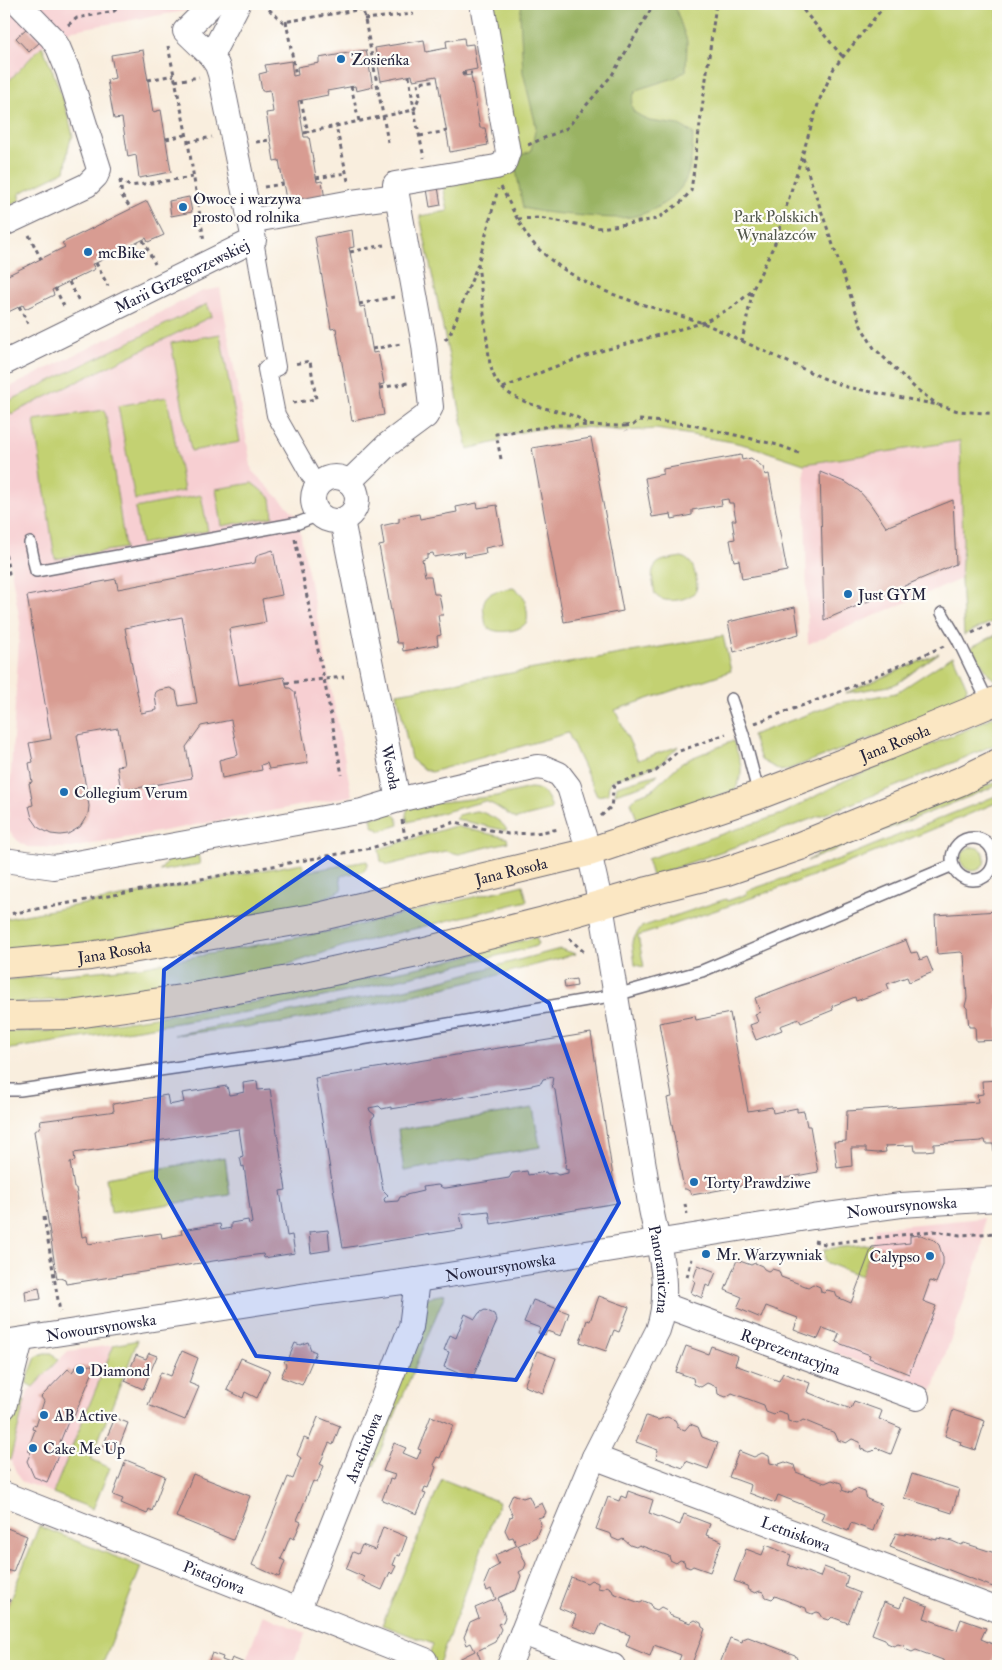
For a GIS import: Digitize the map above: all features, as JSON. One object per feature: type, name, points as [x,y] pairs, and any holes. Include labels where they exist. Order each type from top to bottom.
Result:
[{"type":"main road","name":"Jana Rosoła","points":[[4,964],[90,956],[318,917],[589,852],[759,796],[993,702]]},
{"type":"main road","points":[[4,1016],[70,1015],[181,999],[305,977],[421,952],[544,922],[648,891],[727,871],[800,846],[962,781],[998,762]]},
{"type":"street","points":[[4,224],[87,185],[96,176],[99,169],[68,71],[58,47],[52,38],[19,4]]},
{"type":"street","points":[[212,4],[185,31],[211,56],[217,65],[252,231],[352,202],[397,196]]},
{"type":"street","points":[[211,56],[238,4]]},
{"type":"street","points":[[350,482],[386,445],[426,416],[431,406],[423,343],[395,184],[496,167],[504,164],[508,152],[482,4]]},
{"type":"street","name":"Marii Grzegorzewskiej","points":[[4,363],[210,260],[252,231],[276,367]]},
{"type":"street","points":[[276,367],[267,369],[276,415],[310,475],[318,484]]},
{"type":"street","points":[[333,477],[342,478],[350,482],[357,498],[355,508],[350,515],[342,520],[334,521],[326,520],[319,515],[314,509],[312,501],[313,492],[318,484],[324,479],[333,477]]},
{"type":"street","name":"Wesoła","points":[[342,520],[398,800],[529,768],[545,768],[559,774],[569,787],[589,852],[601,905]]},
{"type":"street","points":[[4,860],[54,867],[362,811],[398,800]]},
{"type":"street","name":"Panoramiczna","points":[[509,1666],[594,1456],[658,1330],[663,1316],[666,1290],[650,1208],[601,905]]},
{"type":"street","name":"Nowoursynowska","points":[[12,1341],[417,1280],[812,1217],[901,1205],[998,1199]]},
{"type":"street","name":"Arachidowa","points":[[298,1611],[411,1327],[417,1280]]},
{"type":"street","name":"Reprezentacyjna","points":[[664,1305],[917,1398]]},
{"type":"street","points":[[4,1407],[12,1341]]},
{"type":"street","name":"Letniskowa","points":[[594,1456],[998,1610]]},
{"type":"street","name":"Pistacjowa","points":[[6,1486],[298,1611],[425,1660]]},
{"type":"street","points":[[522,1633],[613,1666]]},
{"type":"lane","points":[[30,543],[36,571],[292,524],[319,515]]},
{"type":"lane","points":[[942,613],[993,702]]},
{"type":"lane","points":[[731,699],[741,728],[759,796]]},
{"type":"lane","points":[[4,1090],[20,1090],[286,1052],[616,995],[702,971],[953,865]]},
{"type":"path","points":[[52,38],[77,18],[114,11],[122,4]]},
{"type":"path","points":[[263,4],[283,22],[362,9],[388,142]]},
{"type":"path","points":[[337,4],[339,13]]},
{"type":"path","points":[[508,152],[550,137],[567,128],[612,75],[654,4]]},
{"type":"path","points":[[518,219],[539,218],[601,228],[657,219],[681,202],[691,191],[716,4]]},
{"type":"path","points":[[798,4],[842,57]]},
{"type":"path","points":[[742,341],[754,290],[774,243],[819,101],[834,68],[886,4]]},
{"type":"path","points":[[364,19],[414,14]]},
{"type":"path","points":[[286,21],[296,76]]},
{"type":"path","points":[[167,45],[186,135],[204,246],[210,260]]},
{"type":"path","points":[[148,80],[174,75]]},
{"type":"path","points":[[409,76],[428,178]]},
{"type":"path","points":[[414,110],[420,95],[418,83],[438,80]]},
{"type":"path","points":[[351,86],[359,121]]},
{"type":"path","points":[[301,100],[306,133],[414,110]]},
{"type":"path","points":[[336,126],[352,202]]},
{"type":"path","points":[[420,136],[447,131]]},
{"type":"path","points":[[166,139],[186,135]]},
{"type":"path","points":[[802,157],[861,326],[874,348],[915,388],[938,405]]},
{"type":"path","points":[[99,169],[130,186],[193,177]]},
{"type":"path","points":[[316,178],[346,173]]},
{"type":"path","points":[[120,180],[122,196],[131,209]]},
{"type":"path","points":[[372,349],[446,340],[451,332],[478,264],[499,184],[531,242],[552,262],[587,283],[634,303],[702,323],[847,387],[938,405],[958,411],[998,414]]},
{"type":"path","points":[[143,240],[165,282]]},
{"type":"path","points":[[350,252],[405,241]]},
{"type":"path","points":[[96,263],[118,306]]},
{"type":"path","points":[[478,264],[490,365],[495,379],[503,388],[533,406],[575,416],[584,421],[588,426]]},
{"type":"path","points":[[4,270],[7,276]]},
{"type":"path","points":[[503,388],[554,367],[601,351],[702,323],[733,307],[754,290]]},
{"type":"path","points":[[359,304],[414,293]]},
{"type":"path","points":[[273,406],[316,399],[310,361],[276,367]]},
{"type":"path","points":[[501,459],[496,434],[558,425],[625,428],[639,420],[688,424],[732,433],[778,445],[799,453]]},
{"type":"path","points":[[292,524],[342,775]]},
{"type":"path","points":[[4,547],[9,573],[4,574]]},
{"type":"path","points":[[598,818],[611,807],[614,784],[656,770],[678,752],[839,692],[998,621]]},
{"type":"path","points":[[286,683],[344,678]]},
{"type":"path","points":[[4,914],[371,848],[455,822],[508,834],[536,834],[556,830]]},
{"type":"path","points":[[564,933],[587,956]]},
{"type":"path","points":[[44,1217],[58,1302]]},
{"type":"path","points":[[687,1276],[694,1251]]},
{"type":"path","points":[[4,1463],[6,1463],[6,1486]]},
{"type":"highlighted area","points":[[328,857],[549,1003],[619,1203],[516,1380],[256,1356],[156,1178],[164,970]]},
{"type":"shaded area","points":[[4,4],[201,4],[196,9],[73,30],[42,46],[4,86]]},
{"type":"shaded area","points":[[220,288],[252,471],[297,516],[352,796],[71,848],[27,847],[9,831],[8,822],[20,622],[4,529],[4,390],[203,291]]},
{"type":"shaded area","points":[[960,441],[963,542],[961,579],[808,644],[804,464]]},
{"type":"shaded area","points":[[983,1218],[984,1236],[981,1253],[933,1390],[833,1352],[872,1247],[875,1228]]},
{"type":"shaded area","points":[[114,1345],[53,1493],[21,1481],[10,1460],[28,1391],[68,1351]]},
{"type":"shaded area","points":[[263,1615],[306,1633],[292,1666],[244,1666]]},
{"type":"green space","name":"Park Polskich Wynalazców","points":[[487,4],[998,4],[998,619],[964,635],[961,579],[963,542],[960,441],[804,464],[733,442],[656,429],[626,431],[584,427],[537,429],[501,436],[501,441],[468,449],[420,216],[448,211],[443,186],[516,171]]},
{"type":"green space","points":[[522,4],[674,4],[687,41],[686,71],[674,78],[639,89],[634,94],[631,105],[634,112],[649,121],[679,125],[693,133],[687,177],[680,189],[668,200],[645,213],[624,218],[561,214],[523,208],[514,158],[531,151],[536,126],[523,72],[520,15]]},
{"type":"green space","points":[[42,46],[60,90],[73,136],[68,148],[65,171],[20,193],[20,200],[4,209],[4,86]]},
{"type":"green space","points":[[207,304],[212,316],[11,414],[5,403]]},
{"type":"green space","points":[[220,334],[240,442],[191,451],[171,343]]},
{"type":"green space","points":[[167,397],[184,491],[135,500],[118,406]]},
{"type":"green space","points":[[105,410],[125,548],[55,559],[34,420]]},
{"type":"green space","points":[[252,483],[271,498],[273,517],[222,526],[216,489]]},
{"type":"green space","points":[[201,495],[208,531],[141,544],[135,508]]},
{"type":"green space","points":[[682,557],[688,560],[692,566],[697,582],[696,590],[693,594],[682,599],[663,600],[654,591],[653,569],[664,560]]},
{"type":"green space","points":[[513,588],[524,599],[527,621],[520,628],[514,630],[494,631],[485,622],[484,601],[487,596],[495,591]]},
{"type":"green space","points":[[998,634],[998,683],[990,676],[971,647]]},
{"type":"green space","points":[[723,636],[731,671],[615,710],[638,760],[679,746],[659,765],[611,781],[608,794],[597,796],[568,733],[431,772],[422,768],[411,759],[397,693]]},
{"type":"green space","points":[[939,653],[898,683],[846,693]]},
{"type":"green space","points":[[953,656],[967,687],[965,694],[958,701],[880,735],[789,769],[781,771],[761,760],[752,735],[838,703],[896,693]]},
{"type":"green space","points":[[998,714],[998,743],[870,797],[652,876],[647,859],[782,814],[844,781],[968,729]]},
{"type":"green space","points":[[733,741],[741,765],[740,777],[735,790],[644,821],[636,817],[631,802],[637,796],[652,790],[679,765],[689,759]]},
{"type":"green space","points":[[658,774],[647,784],[615,794],[617,786]]},
{"type":"green space","points":[[998,782],[998,786],[807,861],[856,833],[964,792]]},
{"type":"green space","points":[[535,788],[546,794],[552,810],[516,819],[485,801],[408,822],[406,814],[408,808],[425,804],[497,796]]},
{"type":"green space","points":[[998,795],[998,802],[864,857],[729,906],[638,936],[644,967],[635,965],[632,941],[641,927],[747,894],[747,891],[842,858]]},
{"type":"green space","points":[[476,811],[494,818],[503,824],[507,831],[456,819],[458,815]]},
{"type":"green space","points":[[392,812],[397,817],[399,825],[380,831],[373,826],[371,818]]},
{"type":"green space","points":[[455,826],[507,838],[508,842],[459,854],[445,851],[388,865],[381,861],[379,849]]},
{"type":"green space","points":[[973,847],[978,848],[984,854],[984,864],[978,870],[973,871],[968,870],[962,864],[961,859],[962,854],[968,848]]},
{"type":"green space","points":[[197,849],[200,864],[160,871],[173,853]]},
{"type":"green space","points":[[367,861],[368,864],[364,871],[340,876],[342,890],[301,909],[87,943],[4,951],[4,919],[302,863],[304,872]]},
{"type":"green space","points":[[523,885],[527,901],[344,946],[278,968],[104,996],[4,1004],[4,980],[140,967],[342,929]]},
{"type":"green space","points":[[536,937],[538,943],[530,948],[342,993],[266,1009],[4,1050],[4,1032],[82,1028],[254,1002],[444,962]]},
{"type":"green space","points":[[560,949],[576,954],[491,977],[349,1010],[282,1023],[174,1035],[436,982]]},
{"type":"green space","points":[[533,1108],[540,1147],[404,1171],[398,1130]]},
{"type":"green space","points":[[225,1157],[230,1195],[111,1213],[106,1178]]},
{"type":"green space","points":[[873,1244],[861,1276],[825,1262],[824,1249]]},
{"type":"green space","points":[[445,1294],[374,1466],[366,1463],[424,1298]]},
{"type":"green space","points":[[138,1340],[91,1459],[110,1468],[93,1509],[53,1493],[114,1345]]},
{"type":"green space","points":[[44,1353],[52,1353],[58,1360],[33,1387],[26,1383],[36,1357]]},
{"type":"green space","points":[[16,1400],[25,1401],[10,1460],[4,1458],[4,1446]]},
{"type":"green space","points":[[442,1479],[499,1502],[438,1666],[425,1666],[433,1644],[382,1625]]},
{"type":"green space","points":[[39,1526],[141,1567],[102,1666],[4,1666],[4,1615]]},
{"type":"building","points":[[27,28],[40,42],[29,52],[16,38]]},
{"type":"building","points":[[464,38],[465,45],[473,44],[477,69],[462,72],[462,74],[463,76],[471,75],[480,128],[485,128],[488,145],[450,152],[437,76],[413,80],[412,75],[381,81],[375,48],[424,40],[426,52],[447,48],[446,41]]},
{"type":"building","points":[[143,50],[153,112],[161,110],[171,172],[139,178],[136,155],[128,157],[122,118],[114,119],[107,80],[115,78],[111,55]]},
{"type":"building","points":[[366,50],[373,87],[356,91],[355,86],[327,91],[328,95],[298,101],[304,137],[309,137],[317,182],[322,181],[325,199],[287,205],[279,160],[274,161],[266,113],[273,112],[270,90],[262,91],[259,74],[267,72],[265,65],[291,61],[293,76],[298,75],[297,67],[319,63],[319,58]]},
{"type":"building","points":[[438,187],[441,205],[430,207],[427,189]]},
{"type":"building","points":[[189,197],[192,212],[171,216],[169,201]]},
{"type":"building","points":[[147,201],[164,235],[148,242],[146,238],[92,264],[95,269],[52,290],[54,295],[25,309],[23,305],[4,314],[4,277],[65,247],[62,243]]},
{"type":"building","points":[[352,230],[354,247],[349,248],[360,307],[365,306],[373,353],[378,352],[384,384],[379,385],[384,415],[352,421],[336,328],[331,329],[315,237]]},
{"type":"building","points":[[591,438],[623,611],[564,622],[532,448]]},
{"type":"building","points":[[741,455],[742,460],[751,458],[763,467],[765,475],[769,474],[787,571],[742,579],[739,560],[734,561],[730,540],[735,539],[732,520],[736,520],[733,503],[729,503],[728,499],[721,500],[722,505],[692,510],[692,515],[672,519],[671,514],[652,517],[645,478],[663,474],[663,469]]},
{"type":"building","points":[[820,472],[847,483],[859,491],[886,527],[953,500],[956,564],[824,620]]},
{"type":"building","points":[[477,503],[478,508],[497,505],[504,544],[485,548],[486,553],[465,557],[464,552],[434,557],[433,553],[427,554],[427,558],[422,560],[425,576],[431,576],[434,594],[439,594],[443,615],[438,615],[441,635],[437,636],[438,645],[403,651],[402,643],[397,643],[379,546],[384,545],[381,526],[399,522],[399,518],[419,514],[420,519],[457,512],[456,507]]},
{"type":"building","points":[[273,550],[282,595],[262,599],[266,622],[229,629],[239,685],[284,677],[287,688],[295,692],[308,763],[269,769],[267,763],[261,765],[262,770],[222,778],[219,760],[238,755],[231,720],[201,726],[186,747],[192,778],[121,791],[117,766],[124,765],[118,728],[77,735],[89,806],[88,814],[80,827],[68,834],[51,834],[39,828],[32,818],[29,806],[33,805],[29,783],[32,782],[29,763],[33,762],[29,743],[51,739],[27,596],[116,579],[118,589],[255,563],[256,557]],"holes":[[[182,617],[197,703],[179,706],[176,691],[170,688],[156,692],[157,710],[141,713],[125,628]]]},
{"type":"building","points":[[795,607],[799,634],[734,652],[728,622]]},
{"type":"building","points":[[998,911],[998,1040],[976,1041],[975,1027],[969,1027],[967,1008],[965,1006],[967,998],[964,955],[961,952],[937,954],[935,915]]},
{"type":"building","points":[[906,940],[911,953],[917,952],[920,960],[927,957],[933,972],[909,982],[907,977],[887,984],[889,989],[856,1001],[855,997],[832,1006],[833,1010],[801,1023],[799,1019],[780,1026],[782,1030],[756,1040],[750,1025],[758,1022],[755,1014],[760,1012],[755,998]]},
{"type":"building","points":[[576,979],[577,986],[565,988],[564,981]]},
{"type":"building","points":[[730,1013],[748,1111],[772,1107],[773,1113],[797,1108],[797,1112],[804,1111],[807,1126],[810,1126],[818,1172],[692,1195],[691,1192],[684,1189],[667,1098],[672,1097],[659,1023],[695,1016],[696,1020]]},
{"type":"building","points":[[591,1033],[617,1203],[491,1224],[489,1211],[460,1214],[463,1229],[343,1248],[315,1078]],"holes":[[[553,1077],[552,1083],[555,1090],[566,1160],[565,1168],[568,1169],[568,1173],[558,1175],[555,1173],[547,1174],[546,1172],[528,1175],[527,1171],[512,1173],[509,1178],[446,1188],[438,1185],[422,1187],[423,1191],[400,1197],[398,1201],[385,1202],[384,1199],[388,1195],[383,1190],[371,1120],[375,1115],[369,1108],[379,1106],[382,1109],[391,1107],[391,1109],[532,1086],[541,1083],[543,1079]]]},
{"type":"building","points":[[998,1080],[998,1154],[994,1154],[993,1144],[986,1144],[985,1140],[934,1144],[934,1150],[925,1151],[915,1151],[914,1145],[885,1146],[886,1152],[877,1153],[866,1152],[866,1148],[851,1148],[852,1166],[837,1168],[834,1142],[846,1141],[847,1111],[978,1102],[977,1095],[983,1094],[982,1081]]},
{"type":"building","points":[[257,1081],[258,1090],[270,1089],[286,1190],[280,1191],[287,1236],[292,1235],[295,1253],[264,1258],[263,1254],[226,1259],[66,1284],[65,1280],[57,1279],[34,1131],[41,1125],[40,1121],[114,1111],[113,1104],[167,1095],[169,1105],[184,1102],[182,1093],[227,1086],[229,1095],[236,1094],[244,1092],[243,1083]],"holes":[[[239,1129],[243,1156],[240,1157],[242,1167],[244,1166],[252,1223],[249,1224],[248,1220],[231,1223],[231,1228],[221,1230],[220,1224],[181,1230],[182,1234],[162,1238],[161,1233],[88,1244],[87,1236],[82,1237],[76,1201],[78,1200],[70,1162],[75,1161],[74,1153]]]},
{"type":"building","points":[[328,1230],[330,1250],[311,1253],[309,1232]]},
{"type":"building","points":[[921,1235],[934,1240],[939,1245],[943,1257],[943,1265],[936,1283],[930,1281],[923,1301],[936,1306],[909,1374],[869,1358],[870,1355],[836,1342],[839,1334],[823,1328],[818,1339],[794,1330],[798,1318],[766,1306],[761,1318],[737,1308],[742,1297],[725,1290],[737,1260],[751,1265],[755,1263],[768,1271],[772,1269],[779,1271],[781,1277],[808,1287],[813,1284],[820,1287],[821,1292],[824,1293],[827,1290],[835,1292],[837,1297],[851,1303],[872,1247],[910,1243],[910,1236]]},
{"type":"building","points":[[698,1265],[716,1272],[710,1287],[706,1285],[702,1298],[691,1293]]},
{"type":"building","points":[[39,1288],[41,1299],[26,1301],[25,1291]]},
{"type":"building","points":[[599,1296],[629,1307],[619,1332],[614,1330],[606,1351],[580,1342],[587,1320],[590,1321]]},
{"type":"building","points":[[533,1300],[569,1313],[561,1336],[547,1331],[545,1335],[538,1333],[540,1328],[524,1322]]},
{"type":"building","points":[[485,1310],[494,1314],[497,1321],[472,1379],[444,1367],[449,1352],[444,1350],[450,1335],[456,1338],[465,1314],[475,1319],[479,1313]]},
{"type":"building","points":[[308,1342],[311,1350],[316,1352],[302,1385],[281,1377],[286,1365],[284,1361],[288,1360],[295,1343],[300,1345]]},
{"type":"building","points":[[686,1346],[708,1354],[711,1346],[738,1356],[735,1365],[779,1381],[783,1373],[810,1383],[807,1392],[829,1401],[851,1409],[854,1401],[882,1411],[879,1419],[901,1428],[891,1454],[876,1448],[869,1452],[861,1449],[860,1442],[852,1439],[846,1443],[838,1440],[835,1433],[803,1420],[797,1424],[788,1421],[787,1414],[778,1411],[774,1415],[766,1412],[764,1405],[732,1393],[726,1397],[718,1394],[717,1387],[707,1383],[701,1387],[694,1384],[693,1378],[676,1372]]},
{"type":"building","points":[[182,1351],[198,1358],[189,1383],[199,1387],[185,1420],[148,1405],[161,1372],[171,1376]]},
{"type":"building","points":[[537,1351],[556,1358],[543,1393],[524,1386]]},
{"type":"building","points":[[149,1353],[157,1356],[143,1389],[125,1381],[136,1355],[146,1359]]},
{"type":"building","points":[[241,1358],[270,1370],[257,1398],[245,1392],[243,1398],[227,1390]]},
{"type":"building","points":[[91,1365],[95,1367],[73,1419],[70,1417],[60,1442],[62,1446],[47,1482],[34,1477],[27,1461],[31,1452],[27,1451],[35,1430],[32,1429],[33,1425],[36,1426],[44,1401],[41,1397],[68,1369],[72,1372],[76,1367]]},
{"type":"building","points":[[953,1410],[985,1421],[976,1450],[960,1445],[961,1442],[945,1436]]},
{"type":"building","points":[[431,1416],[453,1425],[440,1458],[437,1457],[433,1465],[436,1467],[428,1488],[425,1487],[423,1492],[426,1493],[417,1514],[382,1500],[390,1479],[393,1480],[395,1475],[383,1471],[394,1443],[406,1448],[403,1453],[417,1459],[421,1450],[418,1449]]},
{"type":"building","points":[[646,1416],[658,1420],[667,1417],[675,1420],[677,1427],[685,1430],[690,1424],[698,1427],[702,1437],[718,1443],[708,1469],[686,1461],[683,1468],[656,1458],[658,1450],[636,1442]]},
{"type":"building","points":[[318,1417],[340,1426],[333,1445],[329,1443],[320,1464],[324,1466],[317,1483],[313,1481],[297,1520],[301,1522],[294,1539],[290,1537],[281,1559],[285,1561],[279,1577],[252,1565],[288,1477],[293,1479],[301,1458],[297,1455],[304,1438],[309,1440]]},
{"type":"building","points":[[115,1418],[128,1423],[117,1452],[103,1446]]},
{"type":"building","points":[[739,1451],[754,1457],[762,1453],[769,1456],[770,1463],[779,1466],[779,1464],[785,1462],[794,1465],[796,1472],[825,1483],[832,1480],[841,1483],[842,1490],[847,1492],[851,1493],[857,1489],[865,1492],[867,1499],[882,1505],[873,1531],[851,1523],[848,1531],[821,1520],[824,1513],[778,1495],[775,1503],[749,1493],[751,1485],[729,1477]]},
{"type":"building","points":[[126,1460],[165,1476],[152,1511],[149,1509],[147,1514],[121,1503],[123,1499],[113,1495]]},
{"type":"building","points":[[193,1474],[250,1496],[233,1540],[176,1517]]},
{"type":"building","points":[[912,1474],[959,1489],[952,1513],[904,1498]]},
{"type":"building","points":[[628,1491],[653,1500],[649,1513],[680,1525],[684,1514],[710,1524],[706,1535],[722,1541],[710,1572],[693,1566],[690,1568],[685,1566],[684,1561],[680,1560],[676,1563],[670,1560],[669,1556],[639,1545],[636,1547],[630,1545],[623,1539],[619,1541],[612,1538],[611,1534],[596,1529],[608,1497],[619,1501],[621,1496],[626,1498]]},
{"type":"building","points":[[513,1494],[523,1498],[529,1496],[534,1507],[542,1503],[546,1512],[544,1516],[538,1518],[541,1524],[536,1537],[517,1546],[513,1537],[509,1538],[505,1530],[510,1517],[513,1516],[508,1505]]},
{"type":"building","points":[[383,1527],[407,1537],[400,1556],[397,1555],[393,1565],[396,1566],[392,1574],[390,1572],[382,1590],[362,1581],[364,1577],[346,1569],[353,1552],[358,1554],[362,1545],[375,1550]]},
{"type":"building","points":[[7,1528],[27,1536],[13,1572],[6,1570],[4,1576],[4,1536]]},
{"type":"building","points":[[896,1533],[905,1535],[906,1533],[937,1540],[937,1538],[961,1545],[964,1543],[998,1554],[998,1589],[890,1547]]},
{"type":"building","points":[[518,1545],[526,1564],[524,1569],[519,1572],[521,1576],[516,1590],[498,1598],[505,1617],[503,1622],[498,1624],[501,1629],[495,1642],[477,1651],[483,1666],[457,1666],[455,1661],[475,1651],[471,1643],[467,1645],[464,1637],[470,1622],[479,1618],[475,1608],[496,1599],[491,1589],[487,1591],[484,1584],[490,1570],[499,1565],[495,1555]]},
{"type":"building","points":[[766,1545],[791,1555],[788,1565],[820,1577],[824,1567],[848,1576],[845,1587],[860,1593],[848,1623],[832,1617],[829,1620],[823,1618],[817,1612],[812,1614],[807,1612],[806,1608],[775,1596],[772,1599],[766,1597],[760,1591],[755,1593],[749,1590],[747,1586],[734,1581],[746,1549],[762,1555]]},
{"type":"building","points":[[571,1577],[587,1583],[591,1580],[598,1583],[598,1588],[603,1589],[607,1586],[612,1589],[613,1593],[640,1603],[644,1601],[651,1604],[652,1608],[657,1610],[661,1607],[667,1610],[669,1615],[690,1623],[695,1620],[701,1623],[705,1629],[691,1666],[677,1666],[681,1655],[654,1645],[650,1656],[626,1646],[630,1635],[601,1624],[596,1635],[572,1626],[576,1615],[559,1608]]},
{"type":"building","points":[[4,1597],[10,1600],[4,1615]]},
{"type":"building","points":[[904,1597],[928,1606],[924,1618],[957,1630],[961,1619],[986,1628],[981,1639],[997,1646],[990,1666],[945,1665],[943,1660],[916,1650],[912,1652],[898,1644],[894,1646],[887,1643],[885,1639],[872,1634],[884,1602],[900,1608]]},
{"type":"building","points":[[748,1637],[795,1655],[796,1663],[804,1666],[719,1666],[730,1638],[742,1642],[743,1639]]},
{"type":"building","points":[[212,1653],[223,1657],[222,1660],[230,1663],[232,1658],[252,1666],[207,1666]]},
{"type":"place","name":"Zosieńka","points":[[341,59]]},
{"type":"place","name":"Owoce i warzywa prosto od rolnika","points":[[183,207]]},
{"type":"place","name":"mcBike","points":[[88,252]]},
{"type":"place","name":"Just GYM","points":[[848,594]]},
{"type":"place","name":"Collegium Verum","points":[[64,792]]},
{"type":"place","name":"Torty Prawdziwe","points":[[694,1182]]},
{"type":"place","name":"Mr. Warzywniak","points":[[706,1254]]},
{"type":"place","name":"Calypso","points":[[930,1256]]},
{"type":"place","name":"Diamond","points":[[80,1370]]},
{"type":"place","name":"AB Active","points":[[44,1415]]},
{"type":"place","name":"Cake Me Up","points":[[33,1448]]}]
